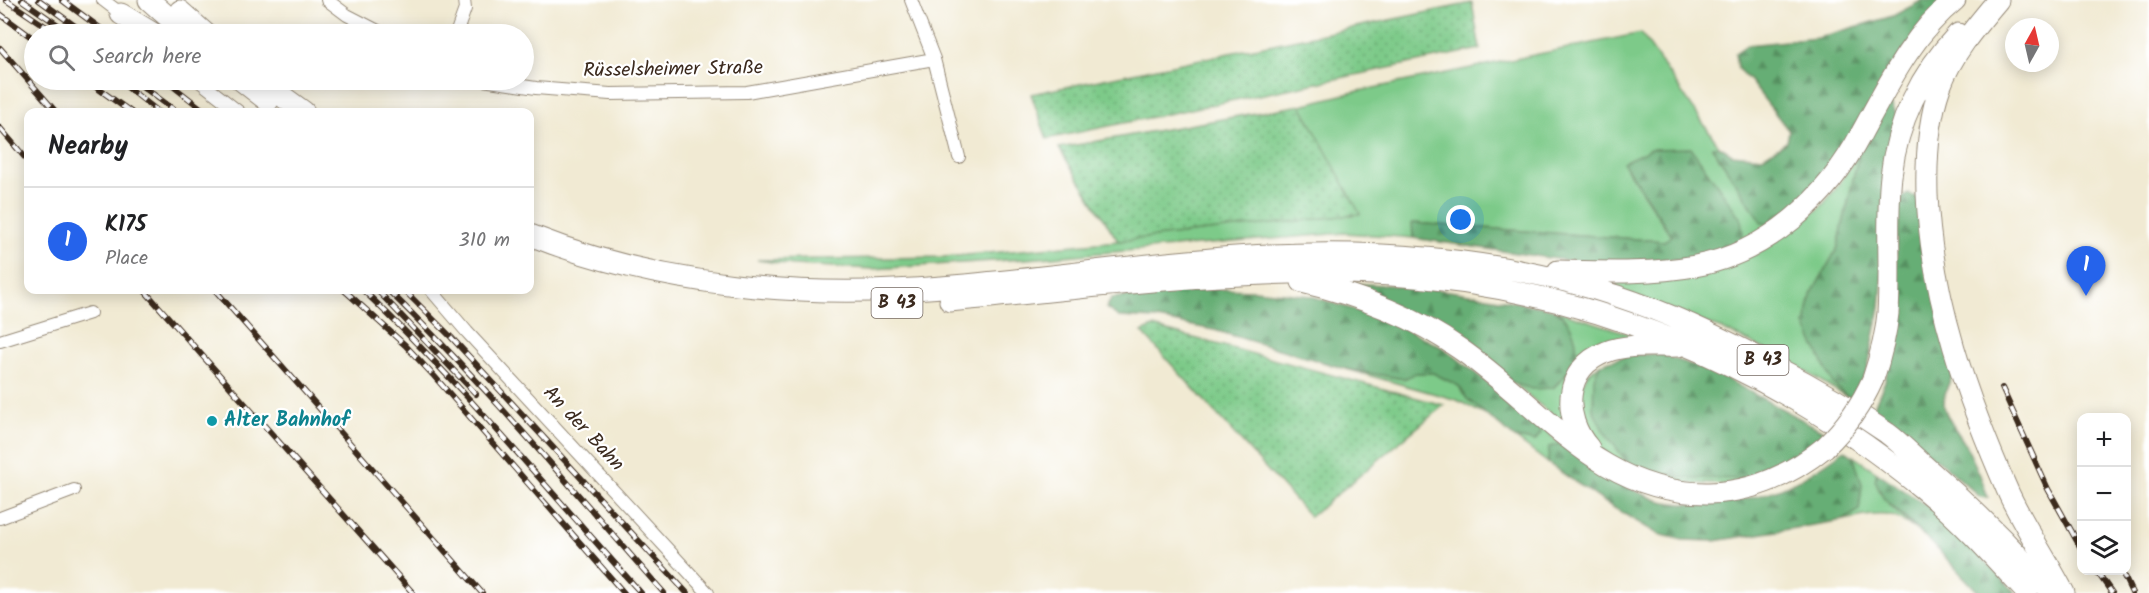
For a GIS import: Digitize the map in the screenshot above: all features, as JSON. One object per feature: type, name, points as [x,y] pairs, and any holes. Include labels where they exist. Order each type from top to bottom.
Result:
[{"type":"highway","points":[[149,0],[176,24]]},
{"type":"highway","points":[[168,0],[195,24]]},
{"type":"highway","points":[[1516,270],[1635,272],[1673,269],[1717,261],[1765,238],[1804,210],[1828,186],[1853,150],[1889,83],[1909,52],[1934,20],[1955,0]]},
{"type":"highway","points":[[1269,274],[1364,299],[1396,312],[1430,331],[1468,355],[1603,464],[1639,482],[1677,492],[1717,493],[1775,479],[1801,465],[1826,447],[1848,423],[1873,380],[1883,345],[1888,312],[1890,196],[1894,156],[1899,135],[1914,97],[1935,61],[1966,25],[1996,0]]},
{"type":"highway","points":[[1996,0],[1961,47],[1935,101],[1927,161],[1930,234],[1946,320],[1968,389],[2010,496],[2064,593]]},
{"type":"highway","points":[[122,14],[138,24]]},
{"type":"highway","points":[[263,90],[279,108]]},
{"type":"highway","points":[[264,90],[297,108]]},
{"type":"highway","name":"B 43","points":[[534,236],[580,252],[667,274],[758,287],[809,290],[939,288],[1233,257],[1297,254],[1410,257],[1516,270],[1597,290],[1664,313],[1727,340],[1845,406],[1890,435],[1977,512],[2052,593]]},
{"type":"highway","name":"B 43","points":[[534,249],[601,272],[652,283],[742,298],[804,303],[940,302],[1269,274],[1390,275],[1489,286],[1546,298],[1644,328],[1691,346],[1769,384],[1835,424],[1879,454],[1934,499],[1969,531],[2027,593]]},
{"type":"highway","points":[[1603,464],[1580,438],[1572,417],[1571,394],[1577,375],[1584,366],[1606,352],[1620,348],[1691,346]]},
{"type":"street","points":[[103,0],[134,24]]},
{"type":"street","points":[[327,0],[347,15],[365,24]]},
{"type":"street","points":[[460,24],[465,9],[464,0]]},
{"type":"street","points":[[911,0],[934,58],[959,157]]},
{"type":"street","name":"Rüsselsheimer Straße","points":[[534,88],[610,94],[747,92],[934,58]]},
{"type":"street","points":[[211,90],[234,108]]},
{"type":"street","name":"An der Bahn","points":[[434,294],[708,593]]},
{"type":"street","points":[[0,341],[48,328],[90,313]]},
{"type":"street","points":[[0,518],[74,490]]},
{"type":"green space","points":[[1923,0],[1944,0],[1853,139],[1800,210],[1777,214],[1769,224],[1762,223],[1712,147],[1719,146],[1732,154],[1763,157],[1787,142],[1789,131],[1737,68],[1735,53],[1747,45],[1817,38],[1893,16]]},
{"type":"green space","points":[[1472,3],[1480,49],[1047,139],[1031,94]]},
{"type":"green space","points":[[1641,33],[1719,146],[1713,147],[1719,158],[1769,224],[1777,214],[1800,210],[1742,244],[1623,163],[1672,237],[1664,241],[1413,223],[1413,238],[1345,233],[873,269],[793,265],[757,260],[944,257],[1118,241],[1359,214],[1301,105]]},
{"type":"green space","points":[[1891,103],[1896,114],[1880,307],[1867,372],[1850,399],[1833,384],[1805,325],[1811,295],[1838,247],[1859,153],[1885,105]]},
{"type":"green space","points":[[1301,105],[1360,214],[1118,241],[1059,148]]},
{"type":"green space","points":[[1691,148],[1741,219],[1743,234],[1739,242],[1706,258],[1590,264],[1413,238],[1412,223],[1664,241],[1672,236],[1623,162],[1651,149]]},
{"type":"green space","points":[[1859,153],[1838,247],[1811,295],[1850,399],[1785,359],[1722,329],[1575,278],[1643,283],[1703,274],[1799,224],[1820,208]]},
{"type":"green space","points":[[1909,194],[1918,198],[1954,370],[1945,394],[1945,410],[1973,459],[1988,498],[1980,497],[1941,462],[1870,416],[1885,381],[1895,334],[1897,210],[1900,198]]},
{"type":"green space","points":[[1342,284],[1434,289],[1549,308],[1561,315],[1570,325],[1575,338],[1575,359],[1553,388],[1532,389],[1513,383]]},
{"type":"green space","points":[[1215,289],[1255,290],[1311,296],[1392,322],[1445,349],[1538,423],[1541,433],[1535,441],[1515,438],[1467,399],[1459,386],[1433,373],[1415,373],[1404,379],[1346,369],[1214,330],[1157,319],[1119,317],[1106,308],[1112,298]]},
{"type":"green space","points":[[1555,310],[1652,341],[1580,363],[1572,431],[1513,383],[1553,388],[1567,374],[1575,358]]},
{"type":"green space","points":[[1153,327],[1444,405],[1310,517],[1142,332]]},
{"type":"green space","points":[[1660,354],[1715,373],[1825,432],[1810,451],[1748,479],[1684,478],[1647,472],[1627,462],[1603,430],[1593,409],[1594,378],[1600,364],[1629,355]]},
{"type":"green space","points":[[1600,364],[1603,430],[1627,462],[1725,478],[1748,479],[1730,485],[1666,482],[1609,460],[1583,426],[1579,391],[1587,375]]},
{"type":"green space","points":[[1346,369],[1404,379],[1415,373],[1433,373],[1459,386],[1467,399],[1491,418],[1457,400]]},
{"type":"green space","points":[[1538,423],[1560,444],[1549,447],[1548,463],[1515,438],[1535,441]]},
{"type":"green space","points":[[1560,444],[1606,475],[1642,494],[1662,501],[1690,504],[1730,502],[1766,494],[1797,481],[1844,450],[1853,456],[1862,484],[1859,510],[1844,520],[1715,541],[1683,540],[1658,534],[1606,503],[1548,463],[1549,447]]},
{"type":"green space","points":[[1853,456],[1877,472],[1877,482],[1886,500],[1902,518],[1928,539],[1906,523],[1889,516],[1871,515],[1844,520],[1859,510],[1862,484]]},
{"type":"green space","points":[[1877,472],[1937,513],[2016,593],[1979,593],[1928,539],[1884,499],[1875,480]]},
{"type":"railway","points":[[6,0],[42,24]]},
{"type":"railway","points":[[22,0],[57,24]]},
{"type":"railway","points":[[39,0],[72,24]]},
{"type":"railway","points":[[62,0],[94,24]]},
{"type":"railway","points":[[0,14],[24,32]]},
{"type":"railway","points":[[0,48],[24,75]]},
{"type":"railway","points":[[37,90],[52,108]]},
{"type":"railway","points":[[100,90],[125,108]]},
{"type":"railway","points":[[131,90],[154,108]]},
{"type":"railway","points":[[147,90],[172,108]]},
{"type":"railway","points":[[178,90],[201,108]]},
{"type":"railway","points":[[0,128],[24,156]]},
{"type":"railway","points":[[148,294],[413,593]]},
{"type":"railway","points":[[219,294],[482,593]]},
{"type":"railway","points":[[348,294],[405,345],[434,376],[624,593]]},
{"type":"railway","points":[[367,294],[470,400],[641,593]]},
{"type":"railway","points":[[381,294],[476,394]]},
{"type":"railway","points":[[392,294],[495,401],[664,593]]},
{"type":"railway","points":[[408,294],[451,337],[687,593]]},
{"type":"railway","points":[[2002,388],[2048,489],[2077,541]]},
{"type":"railway","points":[[2099,575],[2112,593]]},
{"type":"railway","points":[[2123,575],[2132,593]]},
{"type":"place","name":"K175","points":[[2086,296]]},
{"type":"place","name":"Alter Bahnhof","points":[[212,421]]}]
